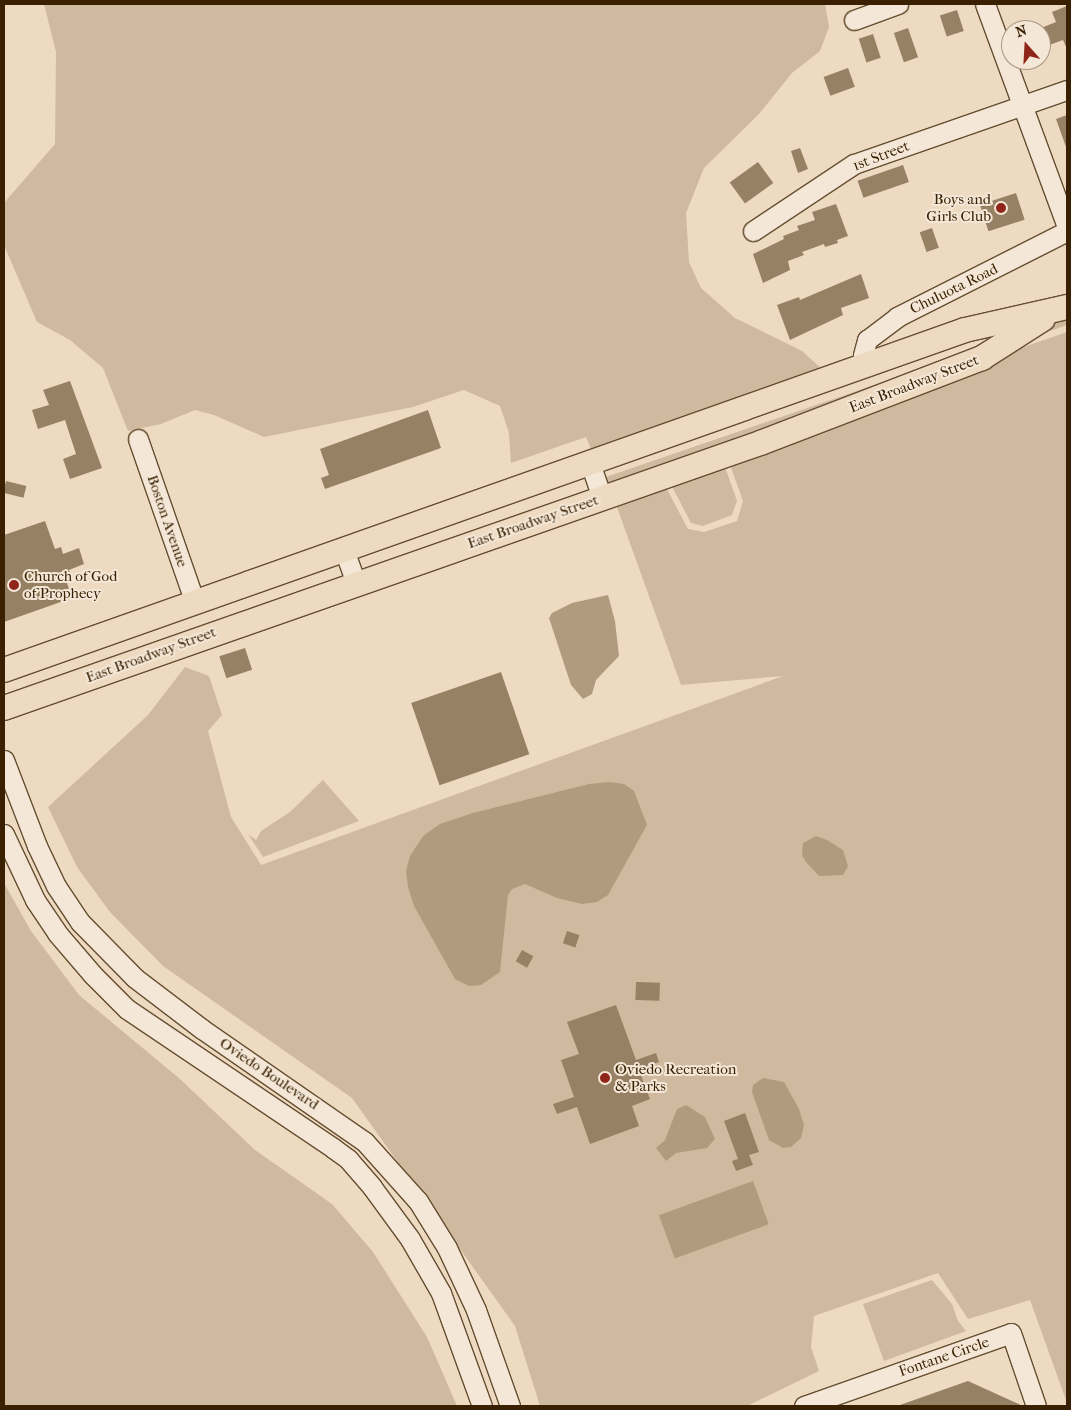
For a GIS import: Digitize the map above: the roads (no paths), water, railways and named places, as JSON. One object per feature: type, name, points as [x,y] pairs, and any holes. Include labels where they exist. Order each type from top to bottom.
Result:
[{"type":"main road","name":"East Broadway Street","points":[[4,670],[965,330],[1060,310]]},
{"type":"main road","name":"East Broadway Street","points":[[4,708],[356,583],[763,442],[982,358],[1060,310]]},
{"type":"main road","points":[[60,687],[76,672],[182,634],[188,627],[196,603]]},
{"type":"street","points":[[854,20],[898,4]]},
{"type":"street","points":[[985,4],[1067,229]]},
{"type":"street","name":"1st Street","points":[[753,231],[854,164],[1067,90]]},
{"type":"street","name":"Chuluota Road","points":[[866,365],[863,355],[867,340],[898,317],[1067,229]]},
{"type":"street","name":"Boston Avenue","points":[[138,439],[196,603]]},
{"type":"street","points":[[590,463],[602,497]]},
{"type":"street","points":[[344,550],[356,583]]},
{"type":"street","name":"Oviedo Boulevard","points":[[4,760],[37,846],[56,886],[80,922],[135,978],[202,1029],[365,1142],[418,1200],[447,1248],[472,1302],[510,1406]]},
{"type":"street","name":"Oviedo Boulevard","points":[[4,834],[35,900],[57,933],[93,975],[127,1008],[333,1148],[348,1159],[372,1187],[410,1239],[441,1293],[482,1406]]},
{"type":"street","name":"Fontane Circle","points":[[804,1406],[1011,1334],[1036,1406]]},
{"type":"place","name":"Boys and Girls Club","points":[[1001,208]]},
{"type":"place","name":"Church of God of Prophecy","points":[[14,585]]},
{"type":"place","name":"Oviedo Recreation & Parks","points":[[605,1078]]}]
